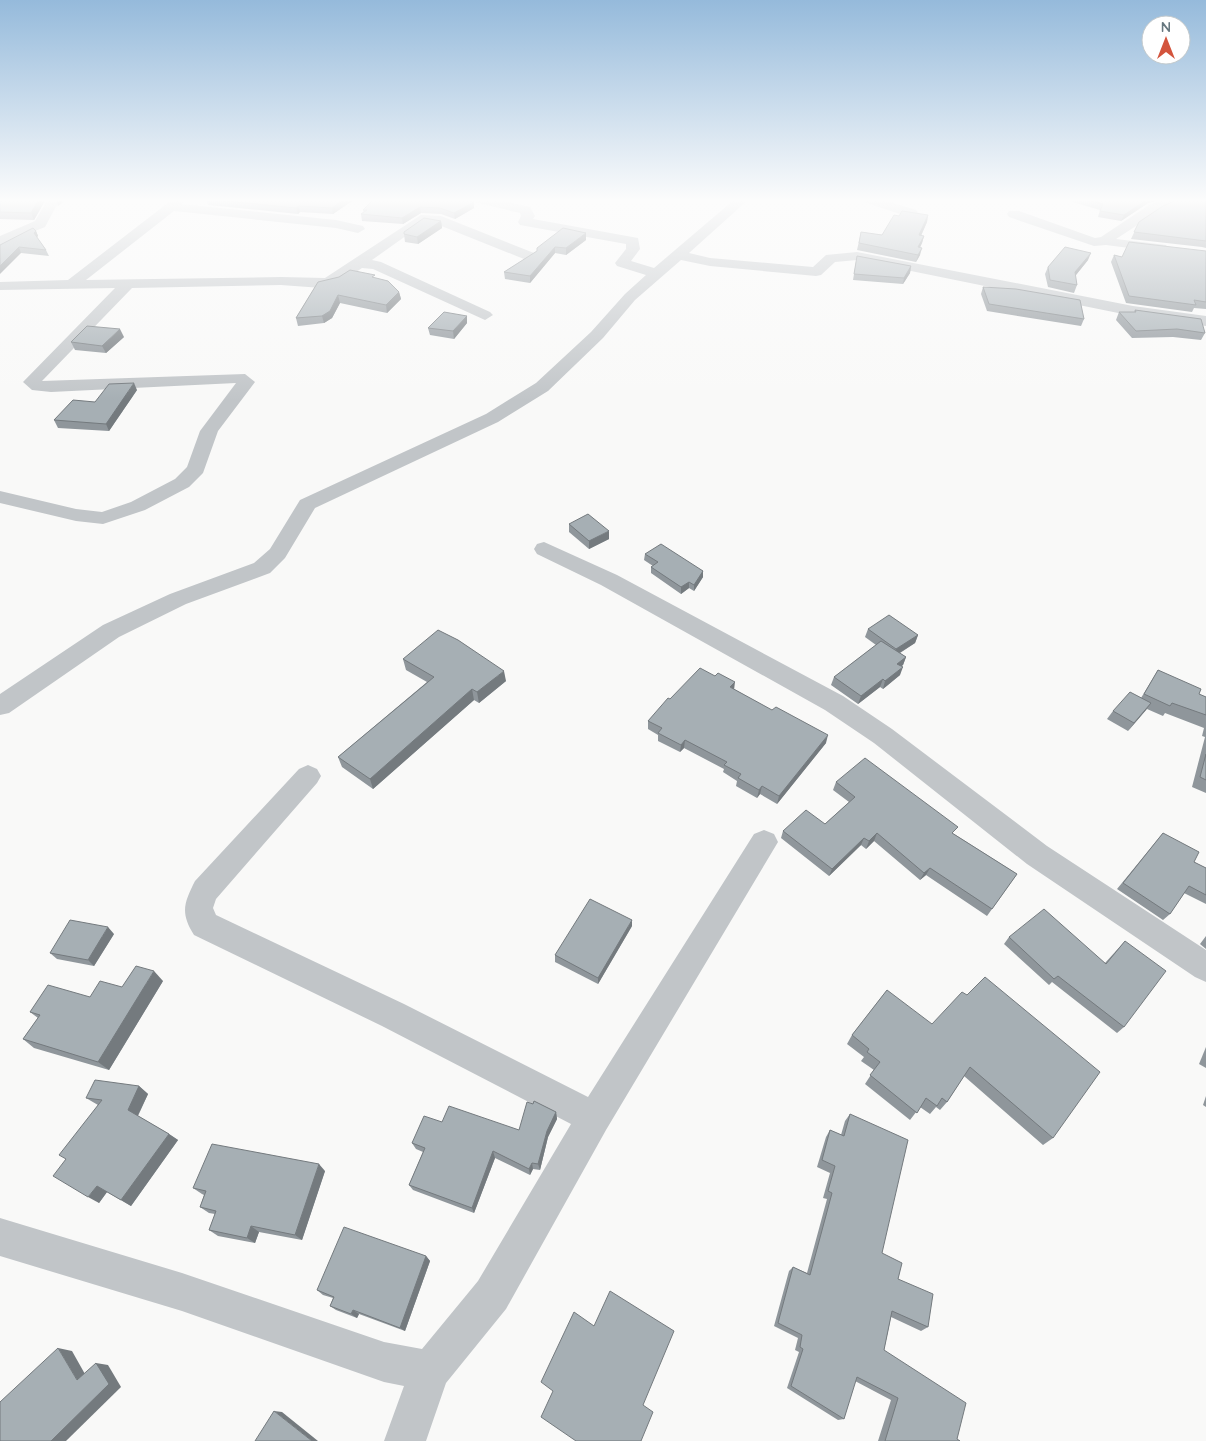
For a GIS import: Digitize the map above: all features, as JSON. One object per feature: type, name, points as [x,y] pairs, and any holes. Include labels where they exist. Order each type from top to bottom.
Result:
[{"type":"street","points":[[71,285],[95,266]]},
{"type":"street","points":[[0,286],[281,280],[315,284],[336,280],[355,266]]},
{"type":"street","points":[[379,266],[485,315]]},
{"type":"street","points":[[630,266],[657,274]]},
{"type":"street","points":[[0,706],[112,631],[178,599],[262,568],[278,553],[307,504],[492,418],[542,387],[597,335],[630,297],[666,266]]},
{"type":"street","points":[[755,266],[816,272],[822,266]]},
{"type":"street","points":[[909,266],[1134,311],[1206,322]]},
{"type":"street","points":[[0,497],[76,515],[103,518],[138,506],[182,483],[196,469],[209,431],[246,382],[239,378],[51,387],[38,386],[32,382],[128,284]]},
{"type":"street","points":[[544,549],[609,580],[834,703],[883,736],[1037,854],[1206,967]]},
{"type":"street","points":[[308,776],[205,890],[198,905],[198,916],[205,925],[393,1015],[594,1118]]},
{"type":"street","points":[[405,1441],[430,1371],[492,1295],[594,1118],[764,842]]},
{"type":"street","points":[[0,1237],[182,1292],[384,1362],[430,1371]]},
{"type":"building","points":[[513,266],[538,266],[530,276],[504,272]]},
{"type":"building","points":[[855,266],[911,266],[904,278],[854,274]]},
{"type":"building","points":[[1080,266],[1075,272],[1077,285],[1050,280],[1048,267]]},
{"type":"building","points":[[1118,266],[1206,266],[1206,302],[1194,300],[1196,305],[1129,296]]},
{"type":"building","points":[[350,270],[375,275],[372,277],[388,281],[399,292],[386,305],[338,295],[330,311],[322,316],[296,318],[318,282],[339,277]]},
{"type":"building","points":[[983,287],[1016,289],[1080,300],[1084,319],[989,304]]},
{"type":"building","points":[[1135,310],[1201,319],[1205,333],[1177,329],[1136,331],[1119,312],[1136,312]]},
{"type":"building","points":[[444,312],[467,316],[453,331],[428,328]]},
{"type":"building","points":[[87,326],[120,329],[102,346],[71,342]]},
{"type":"building","points":[[134,383],[106,424],[54,420],[73,400],[95,402],[109,384]]},
{"type":"building","points":[[588,514],[609,531],[589,541],[569,524]]},
{"type":"building","points":[[661,544],[703,571],[694,585],[689,582],[681,587],[651,567],[658,562],[645,554]]},
{"type":"building","points":[[889,615],[918,635],[896,649],[868,629]]},
{"type":"building","points":[[438,630],[458,640],[504,671],[477,692],[472,689],[370,779],[338,757],[434,677],[403,659]]},
{"type":"building","points":[[881,641],[906,657],[897,664],[903,667],[885,681],[883,679],[861,696],[834,677]]},
{"type":"building","points":[[700,668],[715,676],[718,673],[735,682],[730,687],[772,710],[776,707],[828,735],[779,796],[762,786],[759,790],[738,778],[741,774],[724,765],[727,762],[685,740],[681,745],[658,733],[662,728],[648,721],[668,698],[670,699]]},
{"type":"building","points":[[1158,670],[1201,689],[1199,694],[1206,697],[1206,715],[1172,703],[1170,706],[1144,694]]},
{"type":"building","points":[[1130,692],[1151,703],[1134,723],[1113,711]]},
{"type":"building","points":[[1206,754],[1206,780],[1200,777]]},
{"type":"building","points":[[865,758],[958,827],[952,833],[1017,874],[992,909],[930,868],[924,873],[877,833],[869,841],[864,838],[832,869],[783,831],[806,810],[825,824],[855,797],[836,782]]},
{"type":"building","points":[[1163,833],[1199,852],[1194,862],[1206,868],[1206,895],[1189,886],[1170,914],[1123,883]]},
{"type":"building","points":[[590,899],[632,920],[598,978],[555,955]]},
{"type":"building","points":[[1044,909],[1106,964],[1125,941],[1166,971],[1124,1027],[1058,976],[1054,979],[1009,937]]},
{"type":"building","points":[[70,920],[108,927],[88,960],[50,953]]},
{"type":"building","points":[[136,966],[154,971],[98,1062],[23,1039],[40,1015],[30,1012],[48,985],[90,997],[100,981],[122,987]]},
{"type":"building","points":[[985,977],[1100,1072],[1053,1138],[970,1067],[947,1102],[942,1098],[937,1106],[926,1098],[917,1113],[870,1075],[880,1062],[867,1052],[869,1049],[852,1035],[887,990],[932,1024],[962,992],[967,995]]},
{"type":"building","points":[[95,1080],[139,1086],[128,1110],[169,1134],[121,1200],[97,1186],[88,1197],[53,1176],[66,1159],[59,1155],[102,1100],[86,1098]]},
{"type":"building","points":[[534,1101],[556,1112],[547,1131],[538,1164],[532,1163],[529,1169],[493,1151],[472,1208],[409,1185],[425,1148],[412,1143],[424,1116],[442,1122],[449,1106],[519,1130],[527,1102],[533,1104]]},
{"type":"building","points":[[850,1114],[908,1140],[882,1253],[902,1263],[898,1279],[933,1294],[928,1327],[892,1311],[884,1350],[966,1403],[957,1439],[960,1441],[885,1441],[898,1398],[857,1377],[844,1419],[791,1386],[803,1349],[800,1347],[802,1335],[778,1323],[793,1267],[810,1275],[832,1193],[828,1191],[835,1166],[822,1160],[830,1130],[844,1136]]},
{"type":"building","points":[[212,1144],[319,1164],[295,1235],[251,1226],[247,1238],[209,1230],[216,1211],[200,1207],[206,1191],[193,1188]]},
{"type":"building","points":[[344,1227],[426,1256],[400,1328],[353,1310],[351,1314],[330,1306],[334,1297],[317,1290]]},
{"type":"building","points":[[610,1291],[674,1331],[643,1405],[653,1412],[641,1441],[576,1441],[541,1417],[553,1391],[541,1382],[574,1312],[594,1326]]},
{"type":"building","points":[[58,1348],[77,1380],[96,1363],[109,1384],[51,1441],[0,1441],[0,1402]]},
{"type":"building","points":[[274,1411],[312,1441],[255,1441]]}]
